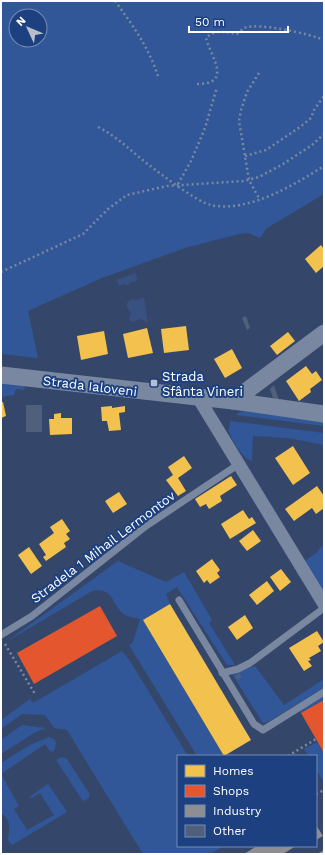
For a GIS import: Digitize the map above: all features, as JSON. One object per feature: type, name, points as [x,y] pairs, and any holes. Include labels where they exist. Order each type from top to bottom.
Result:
[{"type":"street","points":[[233,401],[324,333]]},
{"type":"street","name":"Strada Ialoveni","points":[[1,375],[199,399],[233,401],[324,414]]},
{"type":"street","points":[[199,399],[324,604]]},
{"type":"lane","name":"Stradela 1 Mihail Lermontov","points":[[1,635],[32,616],[146,526],[239,464]]},
{"type":"lane","points":[[179,600],[254,724],[263,730],[324,692]]},
{"type":"lane","points":[[222,672],[238,669],[250,663],[324,608]]},
{"type":"path","points":[[115,1],[144,43],[153,61],[158,76]]},
{"type":"path","points":[[197,84],[207,84],[214,80],[217,72],[217,63],[208,48],[206,38],[210,33],[220,31],[237,34],[244,28],[254,26],[307,34],[324,40]]},
{"type":"path","points":[[259,73],[247,92],[239,121],[249,180],[260,200]]},
{"type":"path","points":[[178,185],[192,161],[205,128],[217,87]]},
{"type":"path","points":[[245,156],[266,150],[300,127],[311,118],[314,110],[324,96]]},
{"type":"path","points":[[98,127],[122,141],[148,165],[210,205],[231,205],[260,200],[293,186],[324,166]]},
{"type":"path","points":[[1,272],[83,234],[108,209],[127,195],[178,185],[249,180],[259,177],[283,164],[312,145],[324,134]]},
{"type":"path","points":[[10,641],[5,644],[35,694]]},
{"type":"path","points":[[290,755],[316,739]]},
{"type":"shaded area","points":[[1,1],[324,1],[324,194],[267,228],[260,238],[248,233],[239,234],[185,248],[102,278],[28,311],[38,358],[1,354]]},
{"type":"shaded area","points":[[135,273],[138,280],[130,283],[128,286],[125,284],[119,286],[117,280]]},
{"type":"shaded area","points":[[144,297],[148,323],[141,319],[132,322],[129,320],[131,313],[127,307],[127,303],[132,299],[137,300]]},
{"type":"shaded area","points":[[1,383],[24,386],[25,390],[16,389],[14,395],[1,397]]},
{"type":"shaded area","points":[[250,411],[324,422],[324,426],[236,415],[240,412]]},
{"type":"shaded area","points":[[230,421],[324,433],[324,445],[288,438],[253,436],[252,461],[241,453],[232,439],[229,431]]},
{"type":"shaded area","points":[[324,544],[324,593],[305,561],[316,553]]},
{"type":"shaded area","points":[[118,561],[166,582],[184,572],[212,620],[209,623],[235,665],[227,665],[177,587],[166,594],[170,604],[144,621],[223,755],[196,755],[129,645],[133,642],[140,619],[125,615],[120,611],[112,597],[104,591],[92,591],[6,642]]},
{"type":"shaded area","points":[[122,651],[130,661],[187,755],[177,755],[177,847],[222,847],[210,854],[143,854],[67,730],[54,728],[45,715],[22,714],[1,729],[1,720],[30,699],[33,703]]},
{"type":"shaded area","points":[[255,666],[284,705],[324,679],[324,688],[266,723],[263,723],[232,674]]},
{"type":"shaded area","points":[[324,696],[324,704],[322,701],[301,713],[300,711]]},
{"type":"shaded area","points":[[22,725],[46,728],[34,733],[1,754],[1,740]]},
{"type":"shaded area","points":[[49,737],[55,740],[56,744],[54,751],[51,752],[45,744],[1,774],[1,763],[30,745]]},
{"type":"shaded area","points":[[317,742],[324,753],[324,783],[317,771],[317,755],[307,755],[304,749]]},
{"type":"shaded area","points":[[62,757],[67,759],[89,793],[89,798],[83,801],[56,760]]},
{"type":"shaded area","points":[[1,774],[19,806],[14,809],[27,830],[54,815],[40,793],[32,798],[29,797],[48,784],[67,812],[12,845],[8,840],[9,828],[7,819],[1,813]]},
{"type":"building: Homes","points":[[321,245],[324,249],[324,266],[316,273],[305,259]]},
{"type":"building: Homes","points":[[186,326],[189,350],[164,353],[161,329]]},
{"type":"building: Homes","points":[[147,328],[153,353],[128,358],[123,334]]},
{"type":"building: Homes","points":[[104,331],[108,354],[81,360],[77,336]]},
{"type":"building: Homes","points":[[288,332],[295,341],[277,355],[270,346]]},
{"type":"building: Homes","points":[[232,349],[242,368],[225,378],[214,359]]},
{"type":"building: Homes","points":[[306,366],[312,374],[316,371],[322,380],[310,389],[311,392],[299,401],[286,381]]},
{"type":"building: Homes","points":[[3,402],[6,416],[1,418],[1,403]]},
{"type":"building: Homes","points":[[112,406],[112,408],[125,406],[125,412],[119,413],[121,430],[109,431],[107,421],[102,421],[101,407]]},
{"type":"building: Homes","points":[[61,413],[61,418],[72,418],[72,434],[50,435],[49,419],[54,419],[54,414]]},
{"type":"building: Homes","points":[[293,446],[310,473],[293,485],[275,458]]},
{"type":"building: Homes","points":[[184,456],[192,468],[178,478],[186,491],[178,496],[166,480],[173,475],[168,467]]},
{"type":"building: Homes","points":[[231,476],[237,485],[220,496],[222,501],[209,509],[206,504],[200,507],[195,499]]},
{"type":"building: Homes","points":[[317,486],[324,496],[324,508],[316,514],[312,508],[294,521],[285,509]]},
{"type":"building: Homes","points":[[119,492],[127,504],[113,513],[105,501]]},
{"type":"building: Homes","points":[[243,510],[249,519],[252,517],[256,523],[230,539],[221,524]]},
{"type":"building: Homes","points":[[62,519],[70,531],[66,534],[70,539],[64,543],[66,547],[46,561],[43,557],[46,555],[39,544],[54,533],[50,527]]},
{"type":"building: Homes","points":[[253,530],[261,541],[247,551],[239,541]]},
{"type":"building: Homes","points":[[29,547],[42,566],[31,574],[18,555]]},
{"type":"building: Homes","points":[[212,559],[220,570],[217,573],[220,577],[210,584],[207,580],[204,583],[196,571]]},
{"type":"building: Homes","points":[[281,569],[291,582],[280,591],[270,577]]},
{"type":"building: Homes","points":[[267,581],[274,591],[257,605],[249,595]]},
{"type":"building: Homes","points":[[170,604],[251,740],[223,755],[143,620]]},
{"type":"building: Homes","points":[[245,615],[253,628],[237,640],[228,627]]},
{"type":"building: Homes","points":[[317,631],[324,642],[318,646],[321,651],[309,658],[311,660],[308,661],[312,666],[304,671],[289,648]]},
{"type":"building: Shops","points":[[100,606],[117,636],[34,684],[17,653]]},
{"type":"building: Shops","points":[[322,701],[324,704],[324,753],[301,713]]},
{"type":"building: Industry","points":[[317,827],[323,836],[317,839]]},
{"type":"building: Industry","points":[[255,847],[294,847],[283,854],[244,854]]},
{"type":"building: Industry","points":[[324,850],[324,854],[317,854]]},
{"type":"building: Other","points":[[246,316],[250,328],[247,330],[242,318]]},
{"type":"building: Other","points":[[274,385],[279,400],[273,398],[270,389]]},
{"type":"building: Other","points":[[26,405],[42,405],[42,432],[26,432]]},
{"type":"building: Other","points":[[239,673],[242,677],[238,680],[235,676]]},
{"type":"place","name":"Strada Sfânta Vineri","points":[[154,383]]}]
